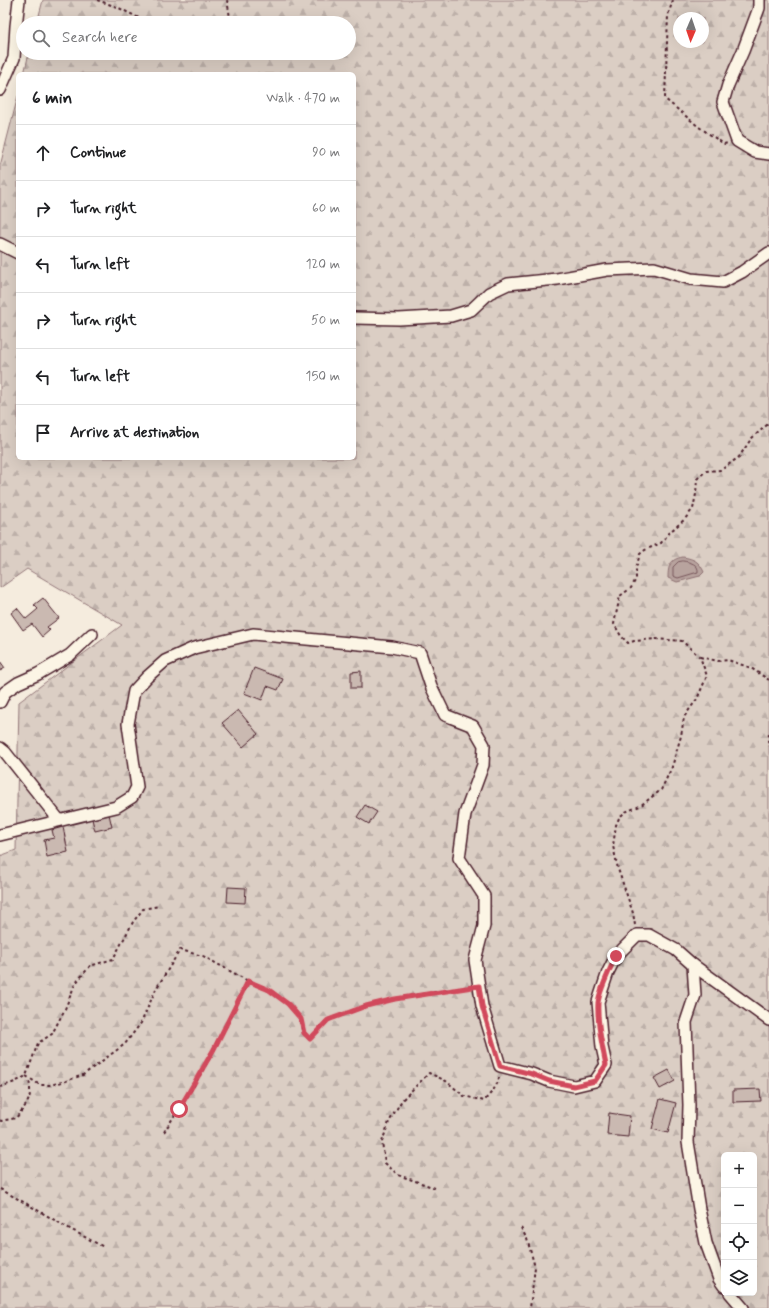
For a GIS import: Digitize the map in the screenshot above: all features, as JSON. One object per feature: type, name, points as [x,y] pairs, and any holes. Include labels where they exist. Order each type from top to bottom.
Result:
[{"type":"street","points":[[17,16],[19,0]]},
{"type":"street","points":[[759,0],[759,8],[728,85],[723,102],[737,141],[755,152],[769,154]]},
{"type":"street","points":[[0,90],[14,58],[16,26]]},
{"type":"street","points":[[0,244],[16,252]]},
{"type":"street","points":[[356,318],[399,319],[451,316],[471,310],[489,293],[508,284],[557,279],[607,270],[654,268],[691,279],[723,282],[742,272],[769,253]]},
{"type":"street","points":[[0,702],[5,692],[18,683],[38,674],[70,655],[92,634]]},
{"type":"street","points":[[0,834],[116,807],[132,797],[137,787],[128,724],[134,691],[165,661],[194,648],[253,634],[392,647],[420,653],[431,686],[445,715],[473,726],[484,745],[483,765],[466,814],[459,858],[484,896],[484,926],[475,960],[482,1006],[500,1066],[532,1074],[549,1081],[574,1086],[595,1081],[606,1065],[602,1047],[598,1002],[608,972],[616,956],[637,935],[649,935],[676,950],[693,965],[769,1020]]},
{"type":"street","points":[[0,748],[5,752],[59,820]]},
{"type":"street","points":[[693,965],[695,995],[686,1022],[689,1098],[688,1142],[706,1243],[721,1282]]},
{"type":"street","points":[[733,1296],[743,1308]]},
{"type":"path","points":[[97,0],[117,7],[135,16]]},
{"type":"path","points":[[227,0],[230,16]]},
{"type":"path","points":[[673,0],[668,14],[665,98],[699,127],[724,144],[737,141]]},
{"type":"path","points":[[637,935],[633,914],[618,869],[613,846],[616,825],[619,818],[625,812],[640,806],[661,790],[672,767],[681,736],[684,717],[697,699],[707,676],[700,657],[682,641],[656,639],[634,641],[628,644],[614,624],[620,596],[631,588],[636,580],[636,568],[640,554],[645,550],[661,543],[693,509],[697,479],[706,471],[721,470],[739,457],[751,439],[769,423]]},
{"type":"path","points":[[700,657],[718,661],[728,660],[751,668],[769,680]]},
{"type":"path","points":[[769,734],[769,746]]},
{"type":"path","points":[[0,1087],[16,1082],[26,1076],[38,1043],[52,1034],[75,984],[90,966],[113,959],[133,922],[143,909],[159,906]]},
{"type":"path","points":[[26,1076],[40,1085],[50,1085],[66,1081],[83,1074],[125,1044],[141,1023],[156,989],[180,950],[203,956],[248,981],[269,990],[288,1004],[301,1019],[304,1033],[310,1039],[328,1020],[366,1006],[395,999],[479,986]]},
{"type":"path","points":[[164,1132],[194,1085],[248,981]]},
{"type":"path","points":[[435,1188],[398,1175],[385,1162],[382,1142],[389,1122],[402,1100],[429,1073],[446,1080],[464,1096],[484,1100],[491,1094],[499,1080],[500,1066]]},
{"type":"path","points":[[0,1120],[2,1121],[16,1118],[26,1105],[31,1094],[29,1078]]},
{"type":"path","points":[[0,1189],[67,1228],[104,1247]]},
{"type":"path","points":[[521,1228],[527,1239],[535,1267],[530,1308]]},
{"type":"green space","points":[[43,0],[769,0],[769,1308],[0,1308],[0,856],[16,850],[19,702],[122,625],[27,569],[0,588],[0,166],[16,104],[16,460],[356,460],[356,72],[24,72],[27,60],[356,60],[356,16],[39,16]]},
{"type":"water","points":[[683,557],[696,561],[704,572],[700,576],[677,582],[668,578],[669,567],[673,561]]},
{"type":"building","points":[[43,598],[59,618],[47,627],[50,630],[42,637],[32,624],[23,630],[11,613],[17,608],[26,619],[38,609],[34,605]]},
{"type":"building","points":[[0,661],[5,668],[0,671]]},
{"type":"building","points":[[254,668],[283,679],[278,690],[267,686],[262,700],[244,693]]},
{"type":"building","points":[[361,671],[361,688],[351,688],[351,672]]},
{"type":"building","points":[[238,710],[258,734],[243,747],[222,723]]},
{"type":"building","points":[[365,805],[377,812],[369,824],[357,817]]},
{"type":"building","points":[[108,810],[112,827],[95,831],[91,815]]},
{"type":"building","points":[[63,827],[68,852],[47,857],[44,840],[54,838],[52,830]]},
{"type":"building","points":[[228,887],[246,888],[245,903],[227,902]]},
{"type":"building","points":[[669,1070],[675,1081],[660,1089],[654,1078]]},
{"type":"building","points":[[760,1089],[761,1101],[733,1102],[733,1090]]},
{"type":"building","points":[[660,1099],[676,1103],[668,1133],[652,1129]]},
{"type":"building","points":[[609,1113],[630,1116],[628,1137],[607,1135]]},
{"type":"route","points":[[179,1109],[228,1024],[248,981],[269,990],[288,1004],[301,1019],[304,1033],[310,1039],[328,1020],[366,1006],[395,999],[479,986],[482,1006],[500,1066],[532,1074],[549,1081],[574,1086],[595,1081],[606,1065],[602,1047],[598,1002],[608,972],[616,956]]}]
